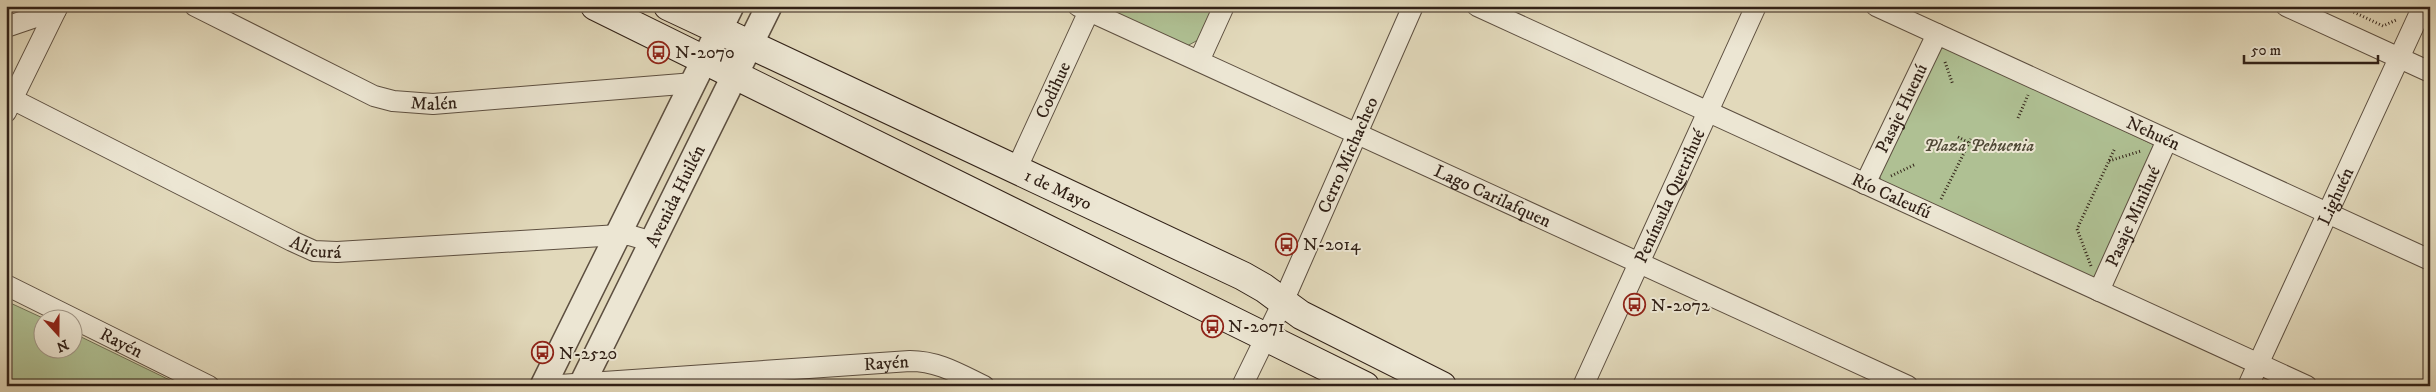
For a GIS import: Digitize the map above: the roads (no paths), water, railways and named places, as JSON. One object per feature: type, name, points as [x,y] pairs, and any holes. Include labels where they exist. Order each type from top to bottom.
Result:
[{"type":"main road","points":[[595,6],[699,72],[736,75],[1365,386]]},
{"type":"main road","name":"1 de Mayo","points":[[668,6],[1243,276],[1264,288],[1301,315],[1442,386]]},
{"type":"street","name":"Malén","points":[[195,6],[360,90],[393,101],[433,104],[699,72]]},
{"type":"street","name":"Avenida Huilén","points":[[544,386],[731,6]]},
{"type":"street","name":"Avenida Huilén","points":[[581,385],[769,6]]},
{"type":"street","points":[[1199,61],[1224,6]]},
{"type":"street","name":"Cerro Michacheo","points":[[1242,386],[1283,302],[1413,6]]},
{"type":"street","name":"Río Caleufú","points":[[1476,6],[2307,386]]},
{"type":"street","name":"Península Quetrihué","points":[[1583,386],[1756,6]]},
{"type":"street","name":"Nehuén","points":[[1876,6],[2430,260]]},
{"type":"street","points":[[2286,6],[2430,72]]},
{"type":"street","name":"Lighuén","points":[[2248,386],[2423,6]]},
{"type":"street","points":[[6,27],[57,8]]},
{"type":"street","points":[[9,106],[57,8]]},
{"type":"street","name":"Lago Carilafquen","points":[[1084,9],[1908,386]]},
{"type":"street","name":"Codihue","points":[[1016,170],[1084,9]]},
{"type":"street","name":"Pasaje Huenú","points":[[1865,184],[1936,34]]},
{"type":"street","name":"Alicurá","points":[[9,106],[314,250],[337,252],[618,235],[629,235],[653,242]]},
{"type":"street","name":"Pasaje Minihué","points":[[2099,291],[2168,140]]},
{"type":"street","name":"Rayén","points":[[6,285],[209,386]]},
{"type":"street","name":"Rayén","points":[[544,386],[922,361],[942,365],[984,386]]},
{"type":"place","name":"N-2070","points":[[659,52]]},
{"type":"place","name":"N-2014","points":[[1287,244]]},
{"type":"place","name":"N-2072","points":[[1635,305]]},
{"type":"place","name":"N-2071","points":[[1212,326]]},
{"type":"place","name":"N-2520","points":[[543,353]]},
{"type":"park label","name":"Plaza Pehuenia","points":[[1979,145]]}]
